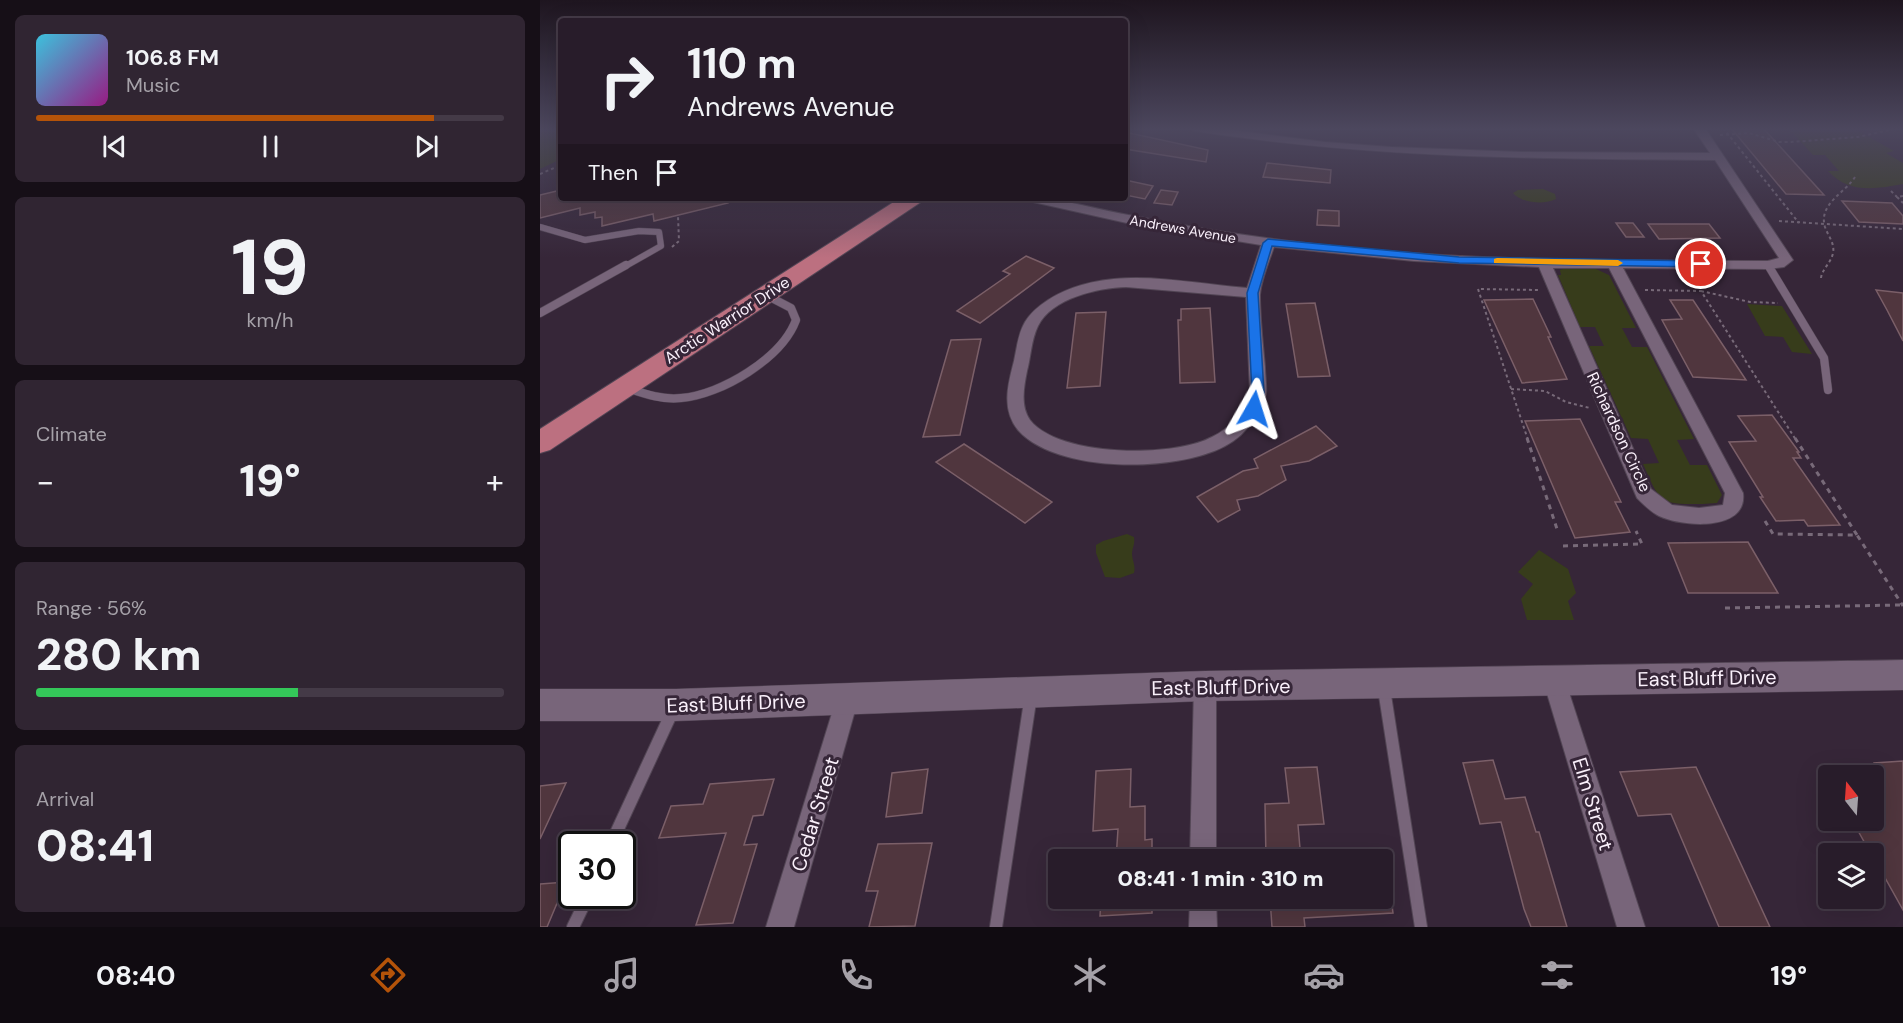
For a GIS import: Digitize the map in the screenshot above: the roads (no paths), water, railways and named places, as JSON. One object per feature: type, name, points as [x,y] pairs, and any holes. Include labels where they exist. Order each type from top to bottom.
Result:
[{"type":"main road","name":"Arctic Warrior Drive","points":[[540,422],[647,358],[888,201]]},
{"type":"main road","name":"Arctic Warrior Drive","points":[[540,443],[909,201]]},
{"type":"street","points":[[1730,171],[1784,254],[1786,260],[1779,264],[1768,265]]},
{"type":"street","name":"Andrews Avenue","points":[[1047,201],[1168,227],[1268,243],[1414,257],[1544,262],[1768,265]]},
{"type":"street","points":[[1253,293],[1123,281],[1100,283],[1061,298],[1044,310],[1030,325],[1015,389],[1016,405],[1022,422],[1056,447],[1078,453],[1166,456],[1213,445],[1236,429],[1254,409],[1258,393],[1253,293],[1268,243]]},
{"type":"street","name":"Richardson Circle","points":[[1544,262],[1644,494],[1664,510],[1678,514],[1723,514],[1731,509],[1735,501],[1734,493],[1613,263]]},
{"type":"street","name":"East Bluff Drive","points":[[540,705],[676,705],[1205,686],[1903,675]]},
{"type":"street","name":"Elm Street","points":[[1554,680],[1631,927]]},
{"type":"street","points":[[1203,849],[1205,686]]},
{"type":"street","name":"Cedar Street","points":[[780,927],[847,700]]},
{"type":"street","points":[[1203,909],[1203,927]]},
{"type":"lane","points":[[540,227],[560,230],[567,236],[585,240],[648,229],[660,232],[662,246],[540,313]]},
{"type":"lane","points":[[1768,265],[1824,358],[1828,390]]},
{"type":"lane","points":[[625,387],[664,399],[691,397],[725,385],[790,337],[796,318],[794,311],[766,295]]},
{"type":"lane","points":[[1383,683],[1421,927]]},
{"type":"lane","points":[[996,927],[1031,693]]},
{"type":"lane","points":[[617,831],[676,705]]},
{"type":"lane","points":[[573,927],[582,909]]}]
